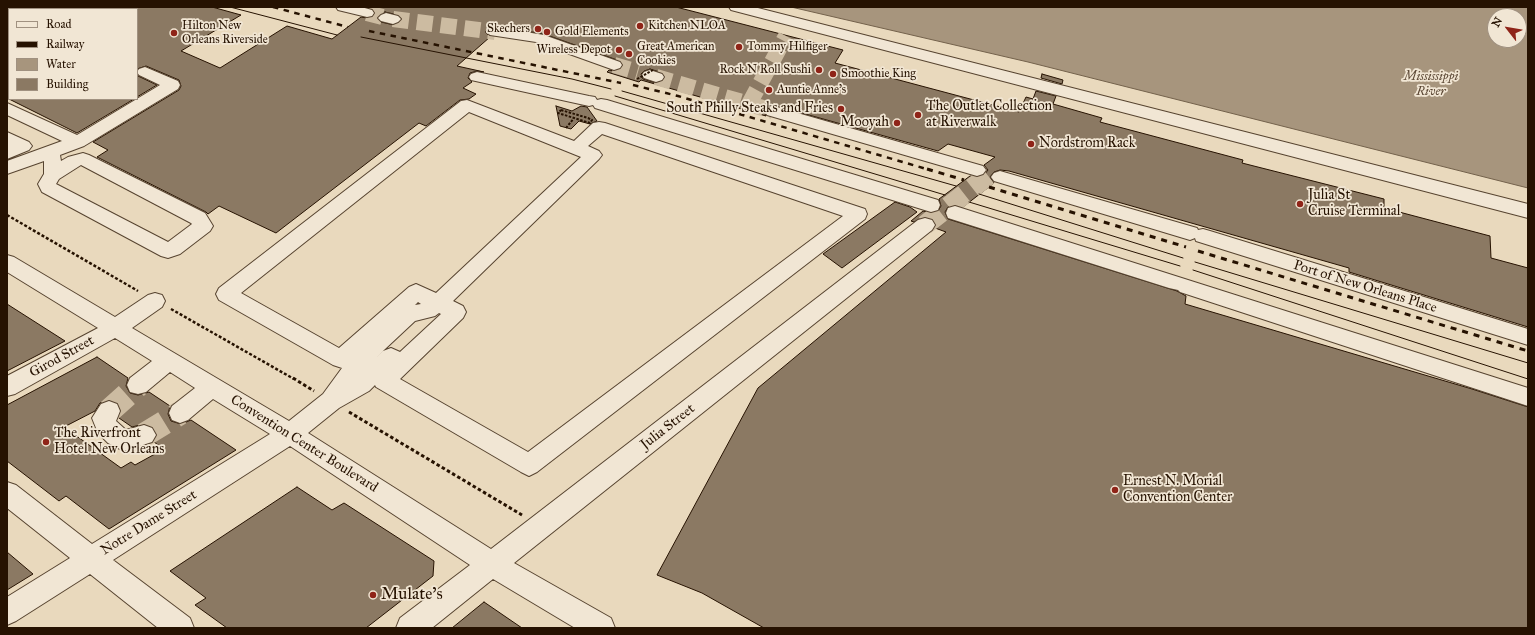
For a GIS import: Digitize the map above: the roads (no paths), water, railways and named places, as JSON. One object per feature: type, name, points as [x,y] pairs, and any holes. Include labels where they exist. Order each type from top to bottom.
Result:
[{"type":"street","points":[[343,7],[367,13]]},
{"type":"street","points":[[736,7],[790,29],[1528,211]]},
{"type":"street","points":[[495,32],[539,38],[614,65]]},
{"type":"street","points":[[7,168],[78,142],[172,85],[145,72]]},
{"type":"street","name":"Julia Street","points":[[410,628],[928,215],[595,103],[477,77]]},
{"type":"street","points":[[433,306],[593,155],[467,105],[226,294],[341,359],[416,292],[433,306],[456,312],[384,381],[529,465],[858,214],[599,126],[576,148]]},
{"type":"street","points":[[7,108],[78,142]]},
{"type":"street","points":[[773,111],[977,170]]},
{"type":"street","points":[[7,138],[23,146],[7,153]]},
{"type":"street","points":[[51,152],[53,175],[48,184],[49,188],[168,251],[173,249],[203,226],[198,218],[83,160],[74,161],[53,175]]},
{"type":"street","name":"Port of New Orleans Place","points":[[1000,178],[1197,235],[1528,337]]},
{"type":"street","points":[[955,213],[1528,397]]},
{"type":"street","name":"Convention Center Boulevard","points":[[10,268],[116,328],[212,386],[290,434],[492,564],[601,628]]},
{"type":"street","name":"Girod Street","points":[[7,387],[116,328],[155,301]]},
{"type":"street","name":"Notre Dame Street","points":[[7,612],[290,434],[331,401],[361,384],[425,325],[433,306]]},
{"type":"street","points":[[138,385],[169,360]]},
{"type":"street","points":[[180,413],[212,386]]},
{"type":"street","points":[[109,411],[104,418],[106,426],[116,436],[124,441],[144,435]]},
{"type":"street","points":[[7,492],[180,628]]},
{"type":"water","name":"Mississippi River","points":[[791,7],[1528,7],[1528,188],[1028,62]]},
{"type":"tunnel","points":[[367,13],[386,18]]},
{"type":"tunnel","points":[[393,19],[495,32]]},
{"type":"tunnel","points":[[749,104],[786,36]]},
{"type":"tunnel","points":[[614,65],[638,72]]},
{"type":"tunnel","points":[[656,77],[773,111]]},
{"type":"tunnel","points":[[925,225],[990,174]]},
{"type":"tunnel","points":[[109,411],[138,385]]},
{"type":"tunnel","points":[[144,435],[180,413]]},
{"type":"tram line","points":[[230,7],[337,35]]},
{"type":"tram line","points":[[361,37],[572,79],[611,89]]},
{"type":"tram line","points":[[622,91],[956,186]]},
{"type":"tram line","points":[[615,96],[945,195]]},
{"type":"tram line","points":[[979,194],[1183,258]]},
{"type":"tram line","points":[[969,202],[1180,266]]},
{"type":"tram line","points":[[1195,262],[1528,363]]},
{"type":"tram line","points":[[1193,270],[1528,379]]},
{"type":"railway","points":[[273,7],[348,27]]},
{"type":"railway","points":[[369,31],[621,83]]},
{"type":"railway","points":[[633,85],[678,96],[930,170]]},
{"type":"railway","points":[[927,169],[964,180]]},
{"type":"railway","points":[[989,187],[1186,247]]},
{"type":"railway","points":[[1198,251],[1528,351]]},
{"type":"place","name":"Kitchen NLOA","points":[[640,26]]},
{"type":"place","name":"Skechers","points":[[538,29]]},
{"type":"place","name":"Gold Elements","points":[[547,32]]},
{"type":"place","name":"Hilton New Orleans Riverside","points":[[174,33]]},
{"type":"place","name":"Tommy Hilfiger","points":[[739,47]]},
{"type":"place","name":"Wireless Depot","points":[[619,50]]},
{"type":"place","name":"Great American Cookies","points":[[629,54]]},
{"type":"place","name":"Rock N Roll Sushi","points":[[819,70]]},
{"type":"place","name":"Smoothie King","points":[[833,74]]},
{"type":"place","name":"Auntie Anne's","points":[[769,90]]},
{"type":"place","name":"South Philly Steaks and Fries","points":[[841,109]]},
{"type":"place","name":"The Outlet Collection at Riverwalk","points":[[918,115]]},
{"type":"place","name":"Mooyah","points":[[897,123]]},
{"type":"place","name":"Nordstrom Rack","points":[[1031,144]]},
{"type":"place","name":"Julia St Cruise Terminal","points":[[1300,204]]},
{"type":"place","name":"The Riverfront Hotel New Orleans","points":[[46,442]]},
{"type":"place","name":"Ernest N. Morial Convention Center","points":[[1115,490]]},
{"type":"place","name":"Mulate's","points":[[373,595]]}]
